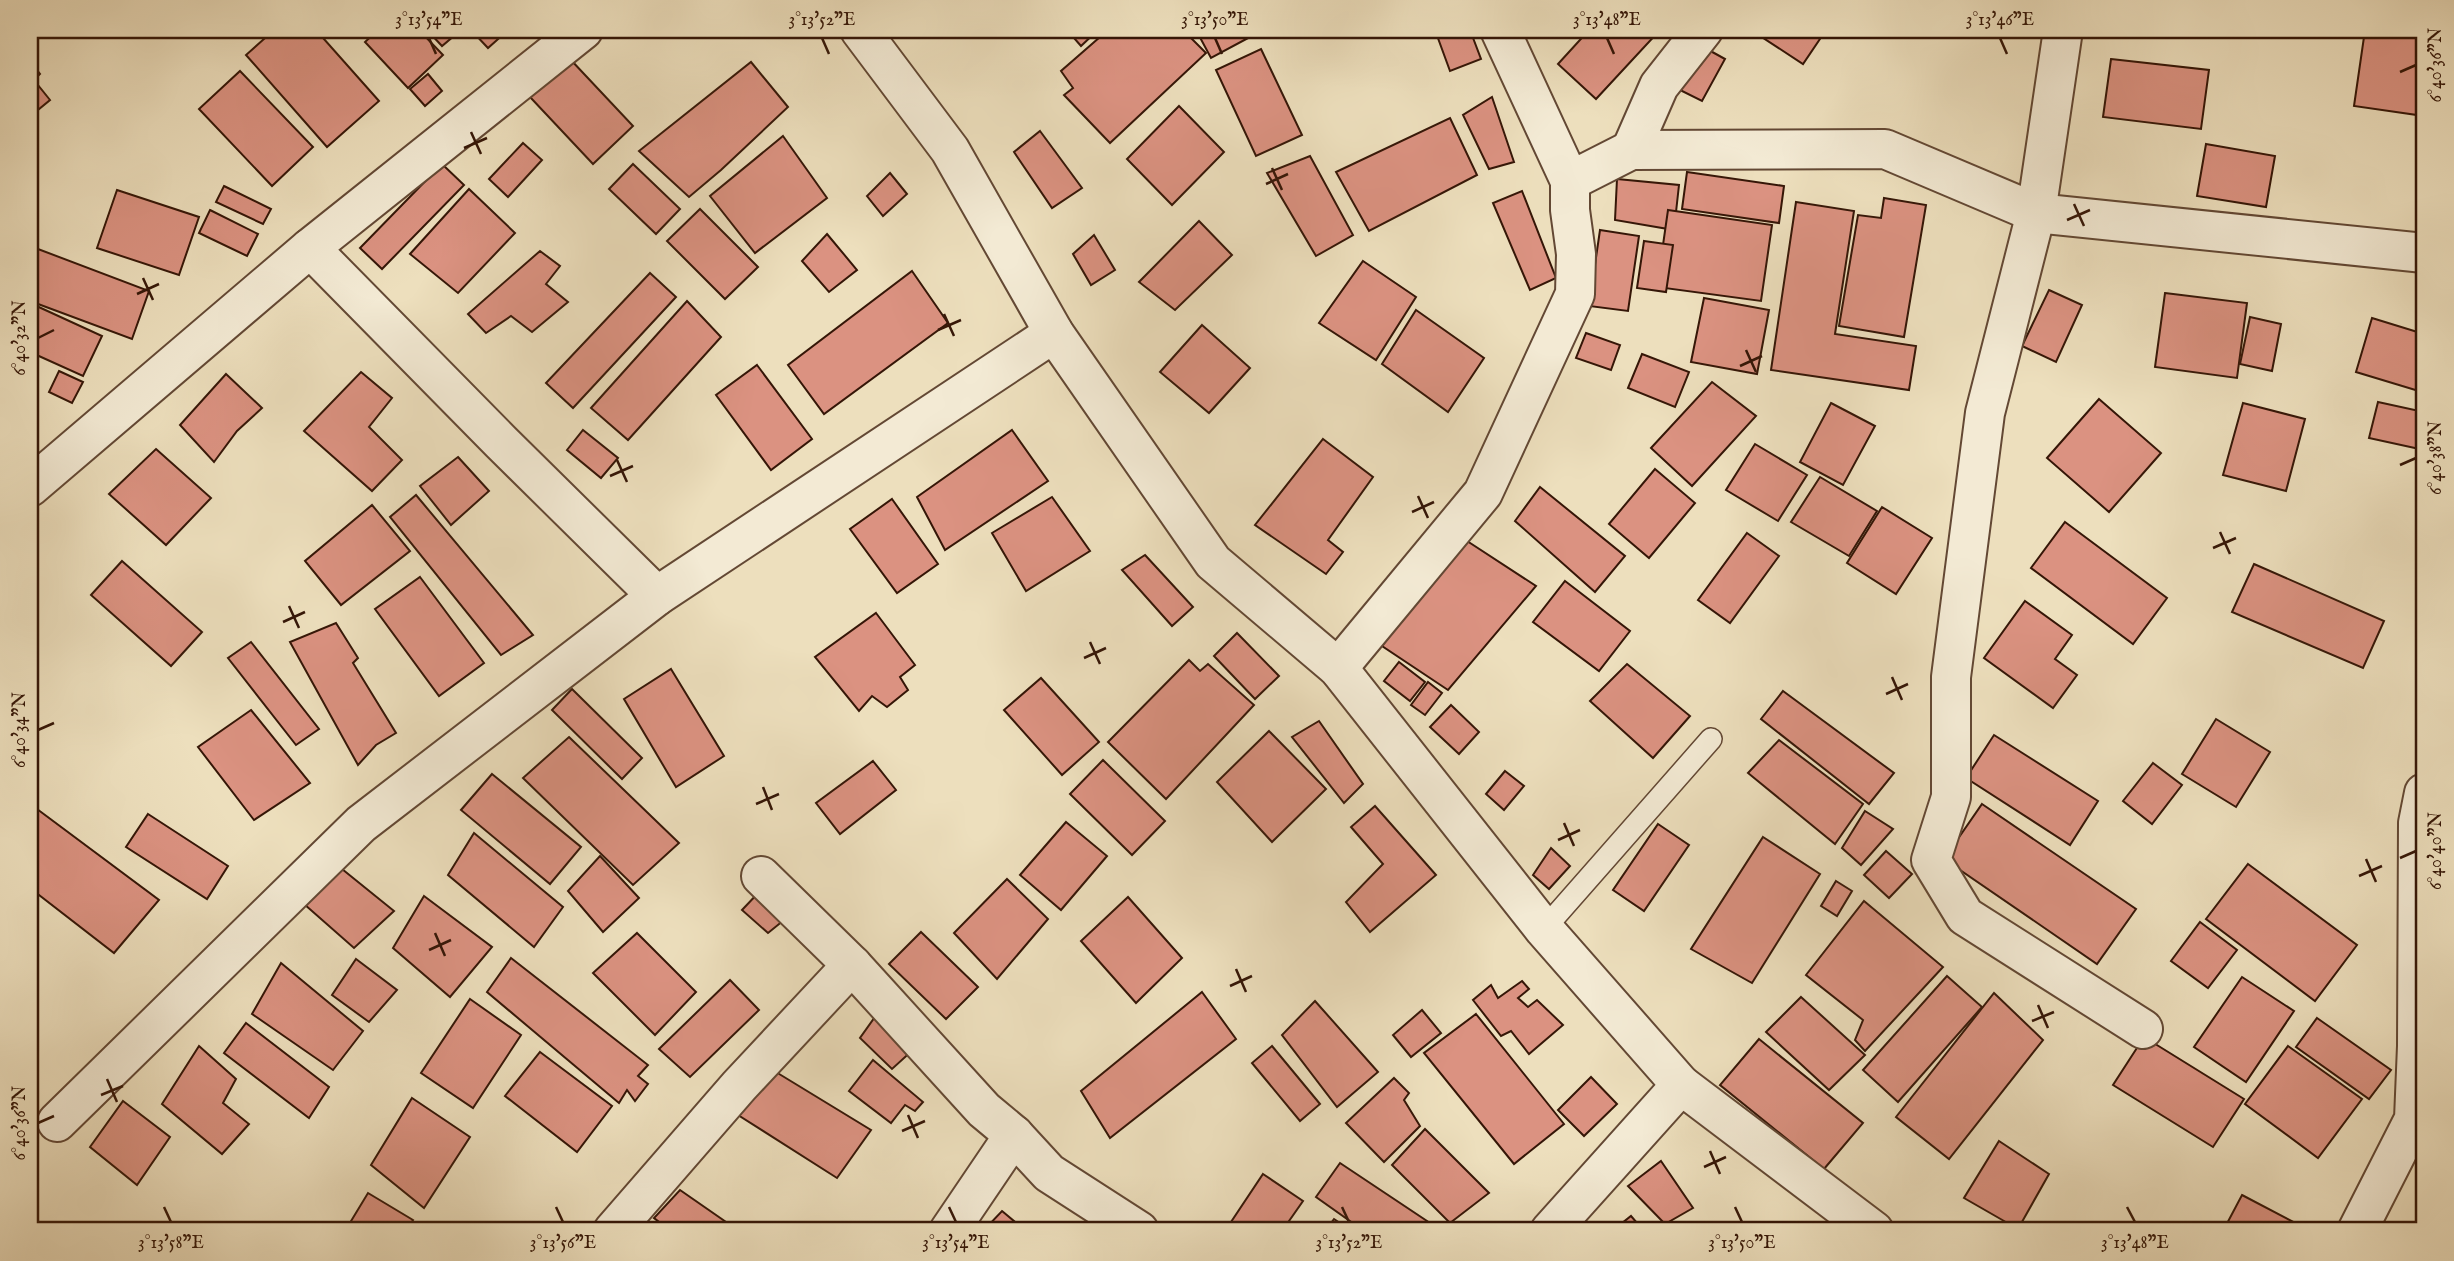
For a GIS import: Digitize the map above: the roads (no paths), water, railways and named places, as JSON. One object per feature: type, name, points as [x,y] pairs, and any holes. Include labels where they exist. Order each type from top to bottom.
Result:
[{"type":"street","points":[[30,487],[310,248],[583,30]]},
{"type":"street","points":[[860,30],[950,150],[1054,334],[1213,562],[1339,668],[1544,929],[1681,1085],[1874,1231]]},
{"type":"street","points":[[1339,668],[1483,493],[1575,294],[1576,254],[1570,210],[1570,181],[1500,30]]},
{"type":"street","points":[[1632,150],[1660,86],[1703,30]]},
{"type":"street","points":[[2063,30],[2036,213],[1985,412],[1951,677],[1951,797],[1931,860],[1965,916],[2143,1029]]},
{"type":"street","points":[[1570,181],[1632,150],[1885,149],[2036,213],[2424,253]]},
{"type":"street","points":[[310,248],[657,596]]},
{"type":"street","points":[[57,1122],[361,824],[657,596],[1054,334]]},
{"type":"street","points":[[2357,1231],[2414,1119],[2418,823],[2424,793]]},
{"type":"street","points":[[761,876],[852,965],[985,1110],[1014,1135],[1049,1173],[1139,1231]]},
{"type":"street","points":[[613,1231],[739,1086],[852,965]]},
{"type":"street","points":[[1550,1231],[1681,1085]]},
{"type":"street","points":[[949,1231],[1014,1135]]},
{"type":"lane","points":[[1544,929],[1711,739]]}]
